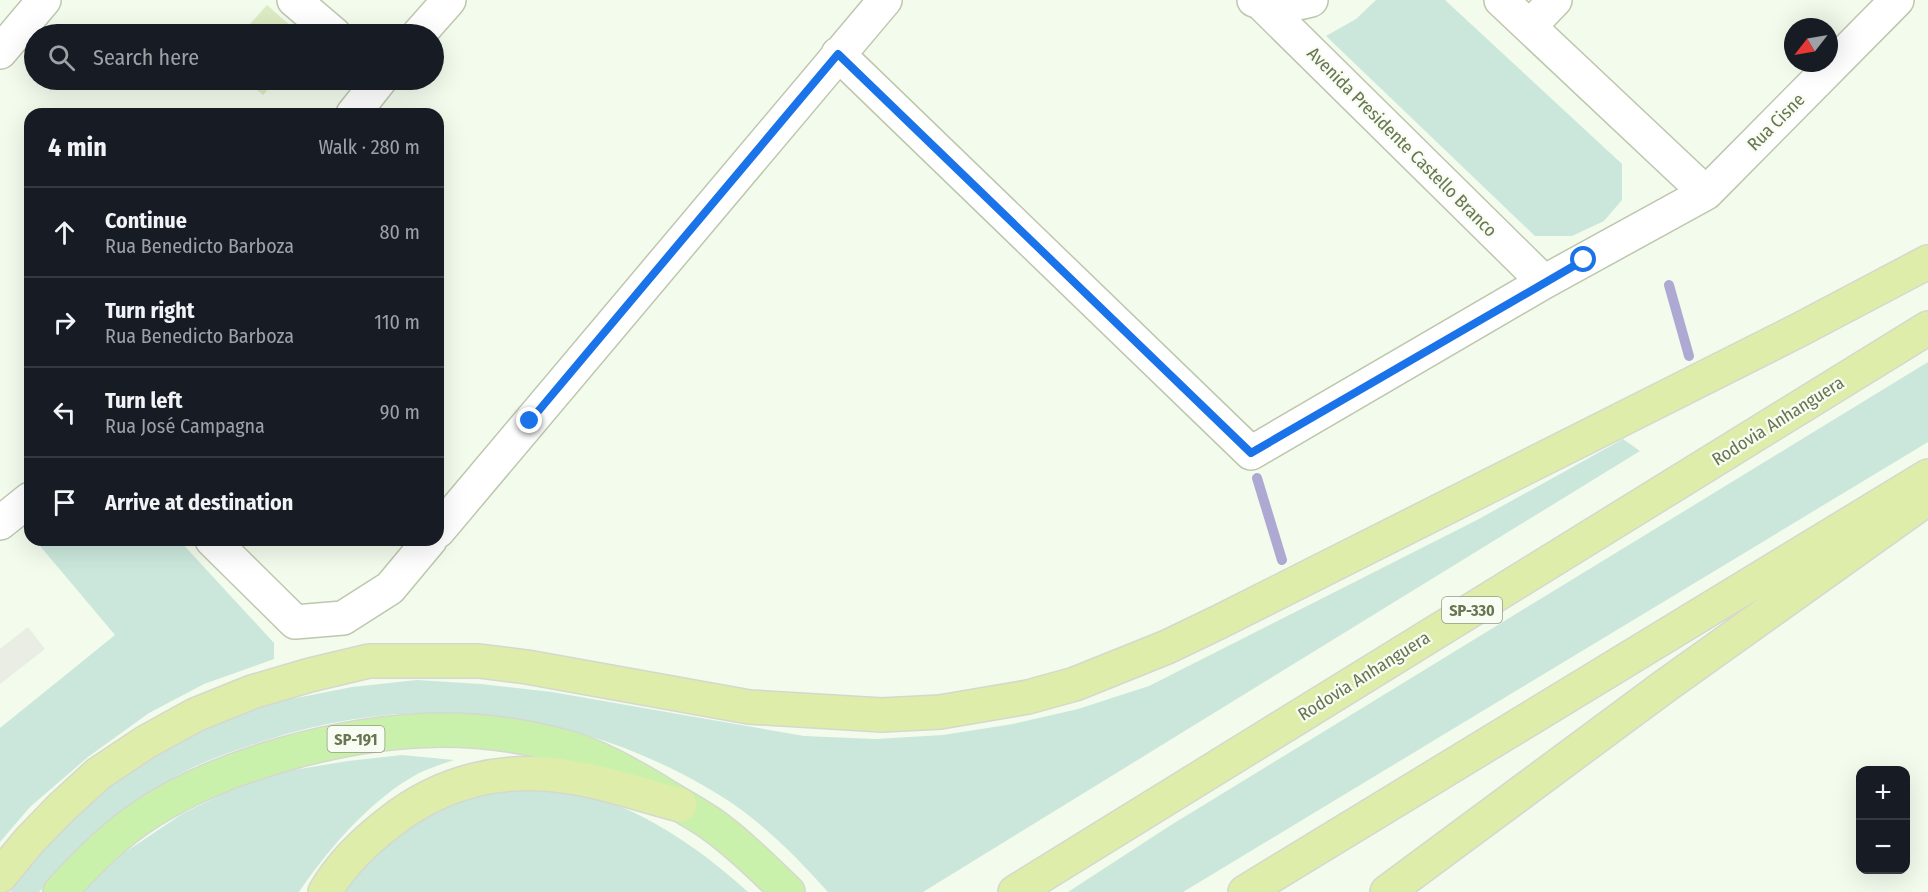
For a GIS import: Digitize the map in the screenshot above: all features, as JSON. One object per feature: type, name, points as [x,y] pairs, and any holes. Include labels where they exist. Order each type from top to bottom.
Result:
[{"type":"highway","points":[[0,876],[29,841],[98,774],[146,742],[195,715],[252,692],[369,661],[479,661],[527,667],[749,707],[882,716],[940,712],[1028,697],[1075,684],[1158,652],[1219,622],[1799,330],[1928,262]]},
{"type":"highway","name":"Rodovia Anhanguera","points":[[1015,892],[1928,328]]},
{"type":"highway","points":[[1245,892],[1928,476]]},
{"type":"highway","points":[[1387,892],[1665,687],[1928,498]]},
{"type":"highway","points":[[325,892],[333,878],[364,842],[410,806],[470,780],[520,773],[570,777],[680,805]]},
{"type":"main road","name":"SP-191","points":[[60,892],[93,855],[137,820],[198,785],[270,758],[396,732],[442,730],[503,734],[567,747],[620,768],[710,823],[746,852],[788,892]]},
{"type":"street","points":[[0,52],[44,0]]},
{"type":"street","points":[[294,0],[322,24]]},
{"type":"street","points":[[428,24],[449,0]]},
{"type":"street","points":[[444,524],[885,0]]},
{"type":"street","points":[[1257,2],[1290,5],[1311,0]]},
{"type":"street","points":[[1501,0],[1706,193]]},
{"type":"street","points":[[1530,26],[1555,0]]},
{"type":"street","name":"Rua Cisne","points":[[838,54],[1251,453],[1544,282],[1706,193],[1897,0]]},
{"type":"street","name":"Avenida Presidente Castello Branco","points":[[1257,2],[1544,282]]},
{"type":"street","points":[[358,108],[372,90]]},
{"type":"street","points":[[0,523],[24,504]]},
{"type":"street","points":[[218,546],[296,622],[342,618],[390,588],[425,546]]},
{"type":"shaded area","points":[[28,627],[45,649],[0,684],[0,649]]},
{"type":"green space","points":[[1376,0],[1445,0],[1622,164],[1622,200],[1604,221],[1572,236],[1535,236],[1326,36],[1356,19]]},
{"type":"green space","points":[[1928,362],[1928,442],[1183,892],[1068,892],[1171,825]]},
{"type":"green space","points":[[1623,439],[1640,451],[923,892],[828,892],[789,851],[747,814],[716,793],[664,765],[611,743],[555,727],[499,717],[442,713],[384,715],[327,724],[270,739],[206,762],[170,780],[134,805],[101,832],[39,892],[10,892],[25,870],[97,794],[182,738],[231,716],[286,700],[352,687],[417,680],[481,684],[552,692],[804,736],[875,739],[943,735],[1013,724],[1078,709],[1149,686],[1477,520]]},
{"type":"green space","points":[[40,546],[185,546],[274,643],[274,659],[204,684],[149,713],[88,757],[30,807],[0,842],[0,728],[115,635]]},
{"type":"green space","points":[[402,755],[454,760],[419,773],[384,796],[337,842],[299,892],[82,892],[124,853],[182,814],[232,789],[287,771]]},
{"type":"green space","points":[[533,788],[569,791],[598,798],[645,818],[710,860],[748,892],[343,892],[386,844],[419,820],[456,803],[478,796]]},
{"type":"building","points":[[267,5],[289,24],[250,24]]},
{"type":"building","points":[[257,90],[268,90],[263,95]]},
{"type":"waterway","points":[[1669,285],[1689,356]]},
{"type":"waterway","points":[[1257,478],[1282,560]]},
{"type":"route","points":[[530,421],[838,54],[1251,453],[1584,260]]}]
